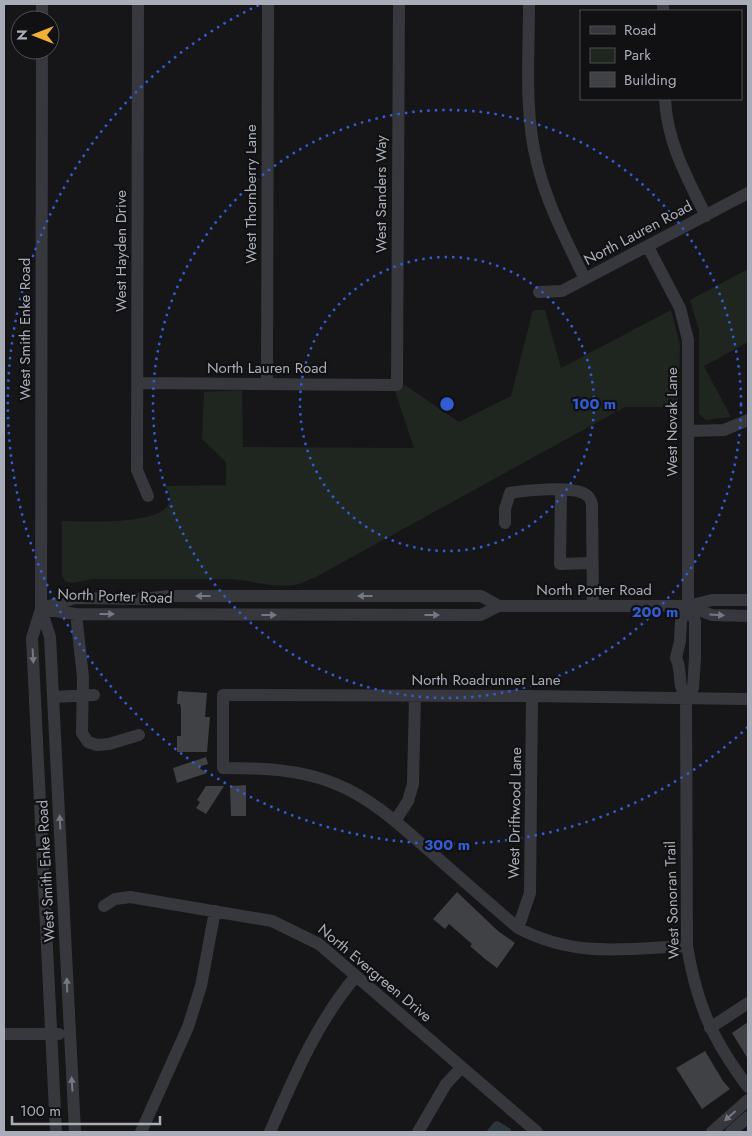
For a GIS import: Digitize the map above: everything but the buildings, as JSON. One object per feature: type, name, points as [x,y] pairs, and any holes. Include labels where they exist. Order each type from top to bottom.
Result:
[{"type":"street","name":"West Hayden Drive","points":[[138,4],[137,470],[148,496]]},
{"type":"street","name":"West Thornberry Lane","points":[[267,384],[268,4]]},
{"type":"street","name":"West Sanders Way","points":[[397,385],[399,4]]},
{"type":"street","points":[[529,4],[530,112],[537,163],[556,221],[585,279]]},
{"type":"street","name":"West Smith Enke Road","points":[[42,60],[41,609],[32,638],[56,1132]]},
{"type":"street","points":[[665,100],[672,142],[680,166],[706,216]]},
{"type":"street","name":"North Lauren Road","points":[[539,292],[562,291],[748,193]]},
{"type":"street","name":"West Novak Lane","points":[[648,247],[680,308],[688,340],[688,606]]},
{"type":"street","name":"North Lauren Road","points":[[138,383],[397,385]]},
{"type":"street","points":[[688,431],[724,430],[748,420]]},
{"type":"street","points":[[505,523],[505,509],[510,493],[522,490],[575,490],[585,494],[592,504],[593,606]]},
{"type":"street","points":[[561,491],[560,564],[592,564]]},
{"type":"street","name":"North Porter Road","points":[[41,609],[76,598],[144,599],[168,596],[481,596],[499,606],[688,606],[712,600],[748,600]]},
{"type":"street","name":"North Porter Road","points":[[41,609],[76,614],[482,616],[499,606]]},
{"type":"street","name":"North Porter Road","points":[[688,606],[712,616],[748,616]]},
{"type":"street","name":"West Sonoran Trail","points":[[686,697],[692,688],[695,658],[695,621],[688,606]]},
{"type":"street","name":"West Sonoran Trail","points":[[688,606],[681,621],[680,641],[676,658],[680,665],[680,688],[686,697],[687,946],[694,985],[710,1028],[727,1059],[748,1087]]},
{"type":"street","name":"West Smith Enke Road","points":[[41,609],[50,638],[75,1132]]},
{"type":"street","points":[[76,614],[89,696],[82,732],[88,742],[97,745],[109,744],[139,735]]},
{"type":"street","name":"North Roadrunner Lane","points":[[395,821],[369,801],[336,784],[312,776],[267,768],[223,768],[223,695],[686,697],[748,699]]},
{"type":"street","points":[[53,697],[89,696]]},
{"type":"street","points":[[415,696],[413,784],[408,801],[395,821],[518,928],[541,940],[578,949],[687,946]]},
{"type":"street","name":"West Driftwood Lane","points":[[518,928],[530,893],[532,696]]},
{"type":"street","name":"North Evergreen Drive","points":[[104,906],[115,899],[130,897],[272,920],[295,930],[319,944],[537,1132]]},
{"type":"street","points":[[141,1132],[188,1027],[201,986],[215,911]]},
{"type":"street","points":[[270,1132],[298,1068],[335,1002],[356,976]]},
{"type":"street","points":[[710,1028],[748,1003]]},
{"type":"street","points":[[4,1034],[51,1035],[69,1033]]},
{"type":"street","points":[[418,1132],[446,1084],[461,1068]]},
{"type":"street","points":[[712,1132],[748,1100]]},
{"type":"street","points":[[731,1132],[748,1118]]},
{"type":"green space","points":[[748,269],[748,342],[704,366],[731,417],[706,420],[699,414],[699,330],[690,300]]},
{"type":"green space","points":[[533,310],[545,310],[561,368],[671,310],[680,345],[678,407],[625,407],[314,578],[297,584],[287,586],[270,585],[230,579],[92,579],[73,583],[66,582],[62,576],[62,521],[132,520],[150,516],[164,510],[170,500],[165,486],[226,485],[226,462],[202,439],[204,392],[242,390],[243,447],[414,448],[395,391],[405,385],[459,422],[511,396]]},
{"type":"shaded area","points":[[498,1121],[511,1129],[511,1132],[486,1132],[494,1122]]}]
